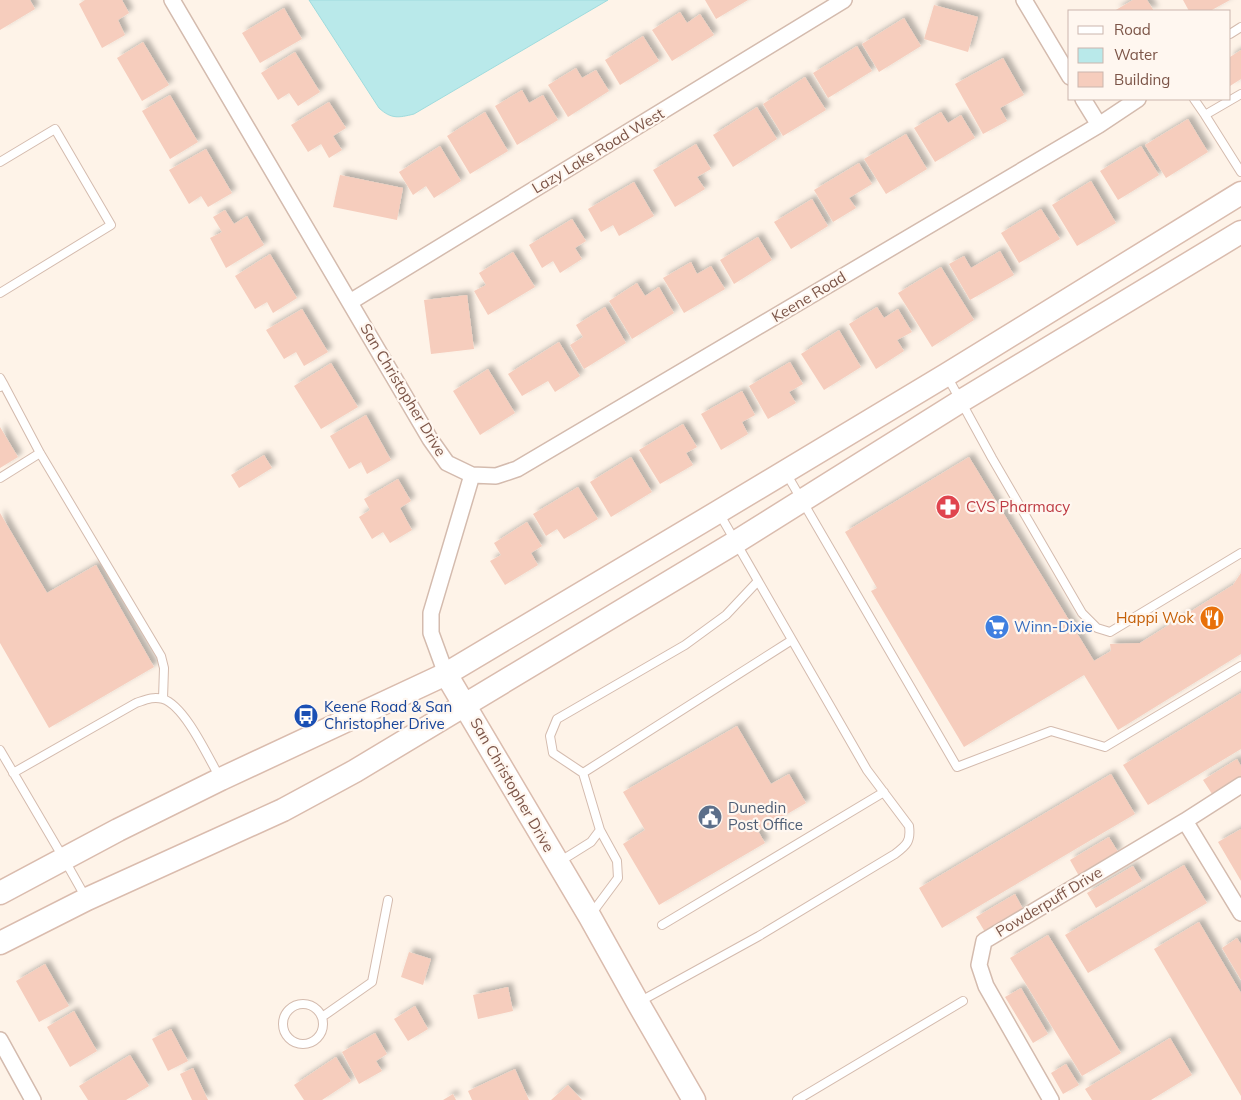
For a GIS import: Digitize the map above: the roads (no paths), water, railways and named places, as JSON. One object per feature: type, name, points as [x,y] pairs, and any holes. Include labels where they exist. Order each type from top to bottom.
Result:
[{"type":"main road","points":[[0,893],[118,830],[220,779],[446,674],[946,374],[1241,192]]},
{"type":"main road","points":[[0,944],[87,899],[283,810],[355,771],[736,542],[961,400],[1241,232]]},
{"type":"main road","name":"San Christopher Drive","points":[[446,674],[590,917],[694,1100]]},
{"type":"street","name":"San Christopher Drive","points":[[172,0],[430,439],[447,463],[472,475],[431,613],[431,633],[446,674]]},
{"type":"street","name":"Lazy Lake Road West","points":[[350,302],[844,0]]},
{"type":"street","points":[[1024,0],[1068,73]]},
{"type":"street","points":[[1084,100],[1099,125]]},
{"type":"street","name":"Keene Road","points":[[472,475],[496,476],[517,469],[1099,125],[1136,100]]},
{"type":"street","name":"Powderpuff Drive","points":[[1051,1100],[986,986],[978,965],[984,941],[1185,821],[1241,785]]},
{"type":"street","points":[[1185,821],[1241,913]]},
{"type":"street","points":[[0,1040],[31,1099]]},
{"type":"lane","points":[[1195,100],[1241,172]]},
{"type":"lane","points":[[1205,115],[1231,100]]},
{"type":"lane","points":[[0,162],[55,129],[111,225],[0,293]]},
{"type":"lane","points":[[946,374],[992,458],[1082,613],[1097,628],[1110,632],[1241,553]]},
{"type":"lane","points":[[1,383],[40,453],[161,656],[164,668],[163,699]]},
{"type":"lane","points":[[0,478],[40,453]]},
{"type":"lane","points":[[786,471],[957,767],[1051,731],[1105,747],[1241,666]]},
{"type":"lane","points":[[638,1003],[759,936],[903,848],[908,842],[910,835],[909,826],[867,770],[718,512]]},
{"type":"lane","points":[[590,917],[618,878],[617,861],[600,830],[583,774],[553,753],[550,736],[557,719],[685,645],[726,615],[758,580]]},
{"type":"lane","points":[[583,774],[792,640]]},
{"type":"lane","points":[[13,773],[136,704],[151,698],[163,699],[175,706],[184,716],[220,779]]},
{"type":"lane","points":[[0,750],[87,899]]},
{"type":"lane","points":[[662,925],[884,792]]},
{"type":"lane","points":[[558,863],[591,842],[600,830]]},
{"type":"lane","points":[[322,1017],[372,982],[388,900]]},
{"type":"lane","points":[[797,1100],[963,1001]]},
{"type":"lane","points":[[307,1004],[319,1011],[322,1017],[323,1030],[315,1041],[303,1045],[286,1036],[283,1023],[284,1016],[294,1006],[307,1004]]},
{"type":"water","points":[[309,0],[608,0],[414,114],[399,117],[391,116],[379,108]]},
{"type":"place","name":"CVS Pharmacy","points":[[948,507]]},
{"type":"place","name":"Happi Wok","points":[[1212,618]]},
{"type":"place","name":"Winn-Dixie","points":[[997,627]]},
{"type":"place","name":"Keene Road & San Christopher Drive","points":[[306,716]]},
{"type":"place","name":"Dunedin Post Office","points":[[710,817]]}]
